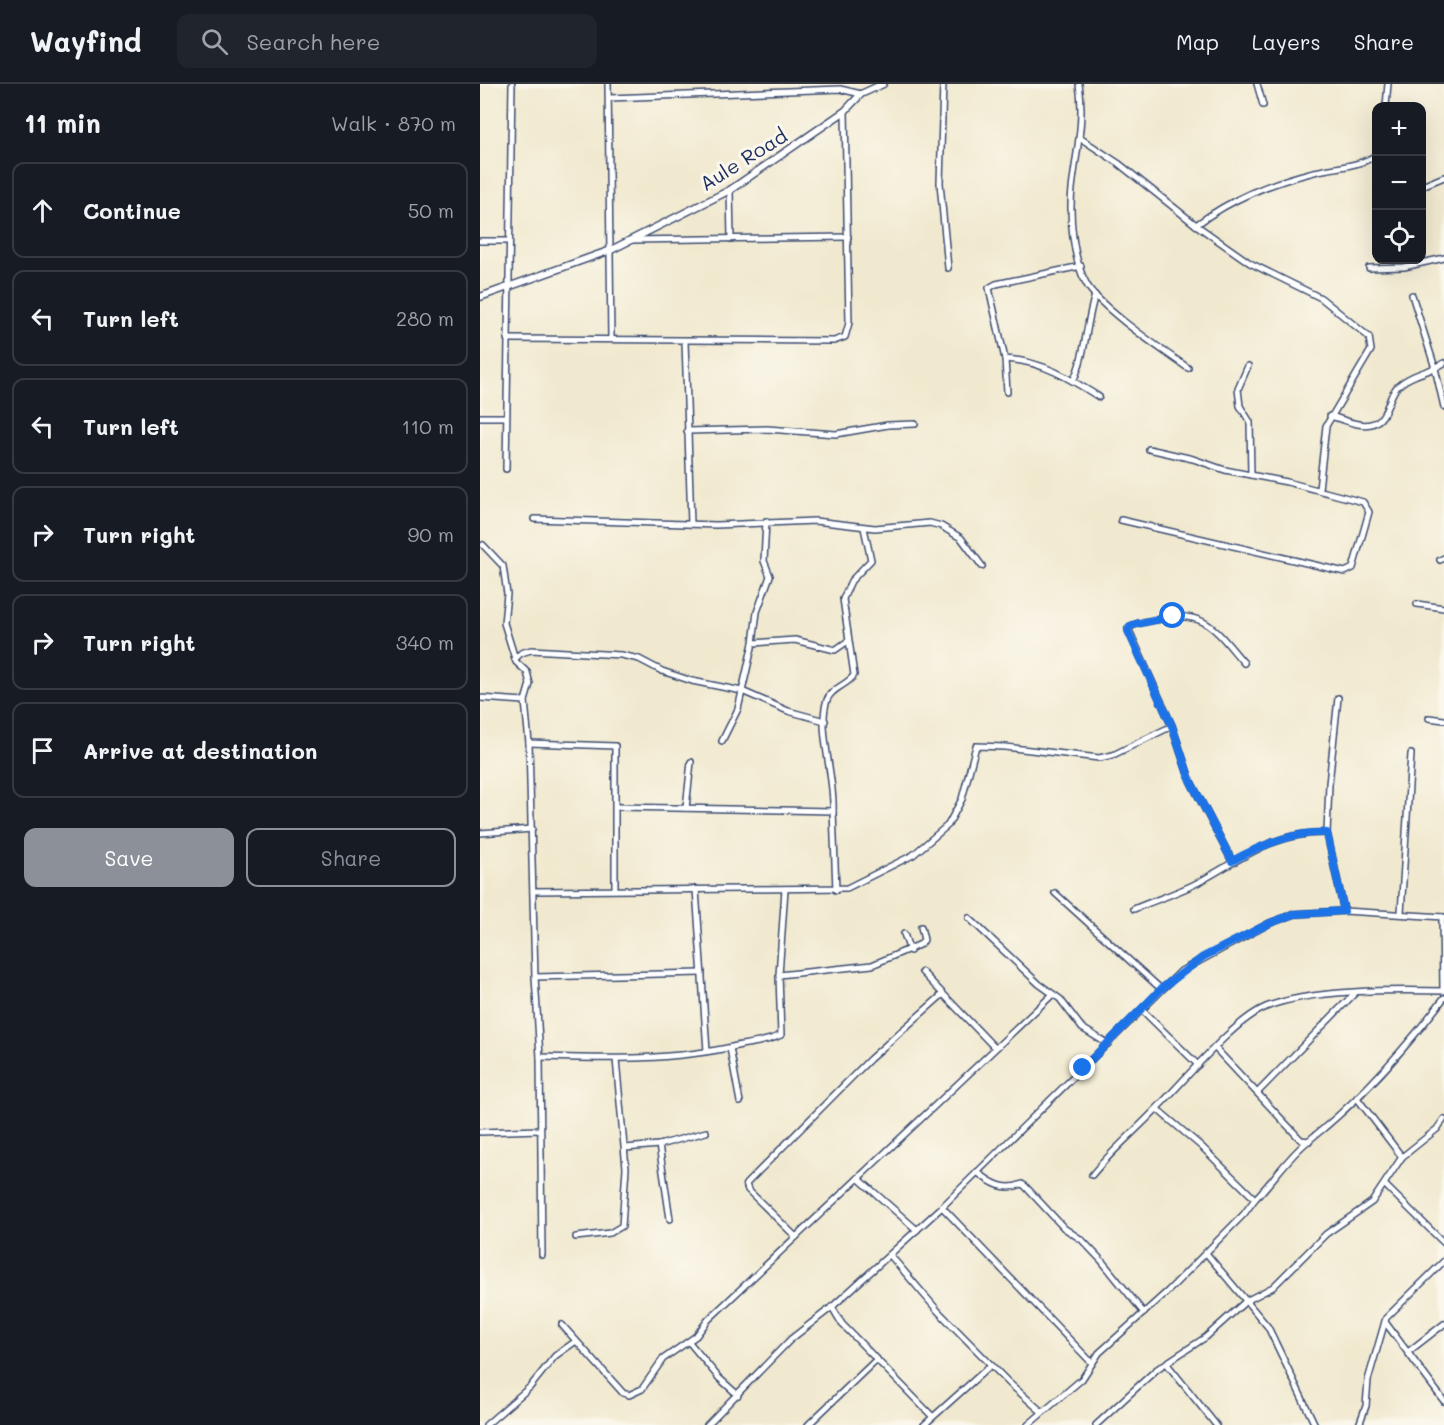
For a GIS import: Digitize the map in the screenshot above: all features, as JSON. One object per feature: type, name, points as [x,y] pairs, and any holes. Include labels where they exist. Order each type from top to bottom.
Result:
[{"type":"street","points":[[506,469],[505,417],[512,84]]},
{"type":"street","points":[[608,84],[610,98],[611,339]]},
{"type":"street","name":"Aule Road","points":[[480,297],[611,250],[730,190],[751,178],[845,111],[861,94],[883,84]]},
{"type":"street","points":[[943,84],[940,189],[948,267]]},
{"type":"street","points":[[1079,84],[1083,114],[1071,209],[1086,284],[1095,295],[1137,331],[1188,368]]},
{"type":"street","points":[[1257,84],[1263,105]]},
{"type":"street","points":[[1386,102],[1388,84]]},
{"type":"street","points":[[610,98],[840,89],[861,94]]},
{"type":"street","points":[[507,339],[834,341],[845,337],[849,323],[845,111]]},
{"type":"street","points":[[1080,138],[1118,163],[1196,225],[1250,263],[1321,298],[1369,337],[1371,350],[1330,416],[1324,438],[1319,489]]},
{"type":"street","points":[[1196,225],[1229,202],[1264,186],[1372,157]]},
{"type":"street","points":[[1426,184],[1444,177]]},
{"type":"street","points":[[730,190],[730,239]]},
{"type":"street","points":[[630,240],[848,237]]},
{"type":"street","points":[[480,241],[509,241]]},
{"type":"street","points":[[1369,268],[1404,267],[1444,258]]},
{"type":"street","points":[[1007,392],[1005,359],[989,288],[996,284],[1081,266]]},
{"type":"street","points":[[1072,381],[1079,366],[1087,321],[1095,295]]},
{"type":"street","points":[[1412,295],[1435,368],[1444,407]]},
{"type":"street","points":[[685,341],[691,524]]},
{"type":"street","points":[[1005,359],[1034,363],[1072,381],[1099,398]]},
{"type":"street","points":[[1330,416],[1360,424],[1373,424],[1384,414],[1398,386],[1444,363]]},
{"type":"street","points":[[1248,366],[1238,389],[1240,406],[1250,422],[1251,475]]},
{"type":"street","points":[[480,417],[505,417]]},
{"type":"street","points":[[687,431],[767,429],[836,434],[888,425],[915,424]]},
{"type":"street","points":[[1121,520],[1268,556],[1348,572],[1353,568],[1368,507],[1363,502],[1319,489],[1149,450]]},
{"type":"street","points":[[534,519],[691,524],[814,521],[864,528],[894,527],[920,522],[941,526],[961,538],[982,566]]},
{"type":"street","points":[[722,741],[736,715],[753,643],[757,612],[770,576],[764,561],[766,521]]},
{"type":"street","points":[[836,890],[834,796],[825,721],[829,695],[854,675],[843,599],[851,581],[871,560],[864,528]]},
{"type":"street","points":[[483,545],[503,566],[507,598],[503,619],[515,659],[529,678],[525,700],[529,743],[535,977],[540,1057],[542,1255]]},
{"type":"street","points":[[1417,604],[1444,608]]},
{"type":"street","points":[[1232,861],[1190,780],[1172,726],[1128,631],[1130,626],[1173,616],[1194,616],[1211,625],[1244,663]]},
{"type":"street","points":[[753,643],[795,640],[835,650],[848,641]]},
{"type":"street","points":[[515,659],[521,652],[531,650],[621,655],[639,659],[657,670],[692,681],[742,691],[788,711],[825,721]]},
{"type":"street","points":[[480,698],[525,700]]},
{"type":"street","points":[[1338,698],[1329,784],[1327,833],[1344,911]]},
{"type":"street","points":[[1428,718],[1444,720]]},
{"type":"street","points":[[533,891],[836,890],[858,884],[913,855],[936,838],[955,816],[976,746],[1005,747],[1099,758],[1113,755],[1172,726]]},
{"type":"street","points":[[529,743],[615,746],[617,807],[615,889]]},
{"type":"street","points":[[1401,914],[1411,754]]},
{"type":"street","points":[[686,808],[691,762]]},
{"type":"street","points":[[617,807],[833,811]]},
{"type":"street","points":[[480,832],[532,829]]},
{"type":"street","points":[[1134,909],[1196,883],[1263,845],[1313,832],[1327,833]]},
{"type":"street","points":[[696,889],[707,1051]]},
{"type":"street","points":[[540,1057],[616,1059],[673,1056],[730,1048],[781,1035],[779,975],[785,889]]},
{"type":"street","points":[[1055,893],[1161,989]]},
{"type":"street","points":[[707,1425],[791,1339],[832,1307],[942,1207],[1161,989],[1203,957],[1270,923],[1295,914],[1344,911],[1443,917],[1443,991],[1354,993],[1297,998],[1268,1007],[1243,1022],[1107,1156],[1092,1175]]},
{"type":"street","points":[[969,918],[1052,995],[1060,999],[1082,1028],[1108,1044]]},
{"type":"street","points":[[779,975],[872,965],[910,951],[924,940],[921,927]]},
{"type":"street","points":[[904,934],[910,951]]},
{"type":"street","points":[[922,972],[995,1048]]},
{"type":"street","points":[[535,977],[702,973]]},
{"type":"street","points":[[1258,1092],[1354,993]]},
{"type":"street","points":[[796,1237],[748,1190],[746,1184],[870,1059],[942,995]]},
{"type":"street","points":[[562,1325],[608,1378],[629,1395],[642,1389],[663,1359],[689,1342],[796,1237],[1052,995]]},
{"type":"street","points":[[1028,1425],[1082,1379],[1106,1346],[1206,1253],[1308,1141],[1357,1098],[1421,1028],[1444,998]]},
{"type":"street","points":[[1142,1010],[1198,1065]]},
{"type":"street","points":[[730,1048],[740,1102]]},
{"type":"street","points":[[1216,1049],[1302,1140],[1308,1141]]},
{"type":"street","points":[[576,1237],[610,1233],[622,1226],[625,1148],[619,1116],[616,1059]]},
{"type":"street","points":[[1357,1098],[1402,1157]]},
{"type":"street","points":[[1157,1109],[1202,1147],[1255,1199]]},
{"type":"street","points":[[1096,1425],[1157,1369],[1206,1337],[1246,1301],[1286,1275],[1318,1241],[1372,1202],[1402,1157],[1437,1129],[1444,1119]]},
{"type":"street","points":[[480,1132],[540,1130]]},
{"type":"street","points":[[625,1148],[658,1145],[706,1132]]},
{"type":"street","points":[[658,1145],[670,1219]]},
{"type":"street","points":[[977,1172],[990,1182],[1012,1189],[1022,1184],[1025,1186],[1064,1228],[1082,1240],[1101,1260],[1144,1313]]},
{"type":"street","points":[[858,1178],[917,1230]]},
{"type":"street","points":[[1385,1185],[1444,1243]]},
{"type":"street","points":[[942,1207],[1092,1363]]},
{"type":"street","points":[[1206,1253],[1268,1327],[1316,1425]]},
{"type":"street","points":[[890,1255],[922,1295],[991,1365],[1042,1412]]},
{"type":"street","points":[[1359,1425],[1366,1406],[1368,1380],[1389,1314],[1444,1261]]},
{"type":"street","points":[[832,1307],[842,1324],[932,1416]]},
{"type":"street","points":[[1385,1322],[1444,1401]]},
{"type":"street","points":[[1408,1352],[1444,1324]]},
{"type":"street","points":[[486,1425],[530,1387],[549,1362],[576,1341]]},
{"type":"street","points":[[689,1342],[719,1378],[738,1395]]},
{"type":"street","points":[[808,1425],[877,1359]]},
{"type":"street","points":[[1167,1364],[1213,1424]]},
{"type":"street","points":[[924,1425],[991,1365]]},
{"type":"route","points":[[1083,1068],[1161,989],[1181,971],[1203,957],[1270,923],[1295,914],[1344,911],[1327,833],[1313,832],[1263,845],[1232,861],[1190,780],[1172,726],[1152,678],[1128,631],[1130,626],[1136,624],[1173,616]]}]
